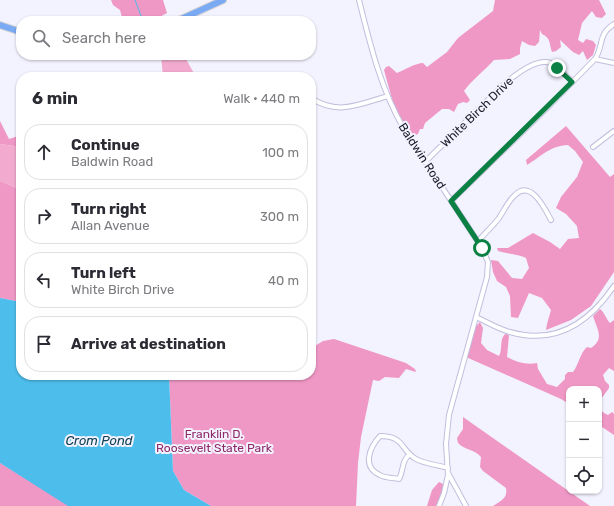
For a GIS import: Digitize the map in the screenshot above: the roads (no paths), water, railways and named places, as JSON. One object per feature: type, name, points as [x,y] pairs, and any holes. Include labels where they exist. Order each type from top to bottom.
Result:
[{"type":"highway","points":[[188,16],[223,0]]},
{"type":"highway","points":[[0,26],[16,31]]},
{"type":"street","name":"Baldwin Road","points":[[359,0],[378,66],[388,96],[398,119],[485,253],[488,268],[485,286],[449,415],[446,444],[448,470],[466,506]]},
{"type":"street","points":[[451,201],[595,59],[602,36],[606,30],[614,24]]},
{"type":"street","points":[[595,59],[614,63]]},
{"type":"street","name":"White Birch Drive","points":[[425,162],[510,78],[526,69],[539,62],[549,62],[572,82]]},
{"type":"street","points":[[316,100],[334,108],[355,106],[388,96]]},
{"type":"street","points":[[593,148],[614,131]]},
{"type":"street","points":[[478,241],[498,220],[514,195],[520,191],[532,192],[541,202],[551,220]]},
{"type":"street","points":[[476,317],[500,329],[516,334],[530,336],[552,334],[578,324],[594,311],[614,286]]},
{"type":"street","points":[[410,454],[405,458],[402,474],[399,479],[381,476],[372,469],[369,462],[373,444],[380,436],[389,436],[397,438],[410,454],[417,459],[448,470],[446,486],[439,506]]},
{"type":"water","name":"Crom Pond","points":[[0,298],[16,301],[16,380],[169,380],[173,471],[184,490],[211,506],[68,506],[0,463]]},
{"type":"waterway","points":[[135,0],[141,16]]},
{"type":"park label","name":"Franklin D. Roosevelt State Park","points":[[214,441]]}]
